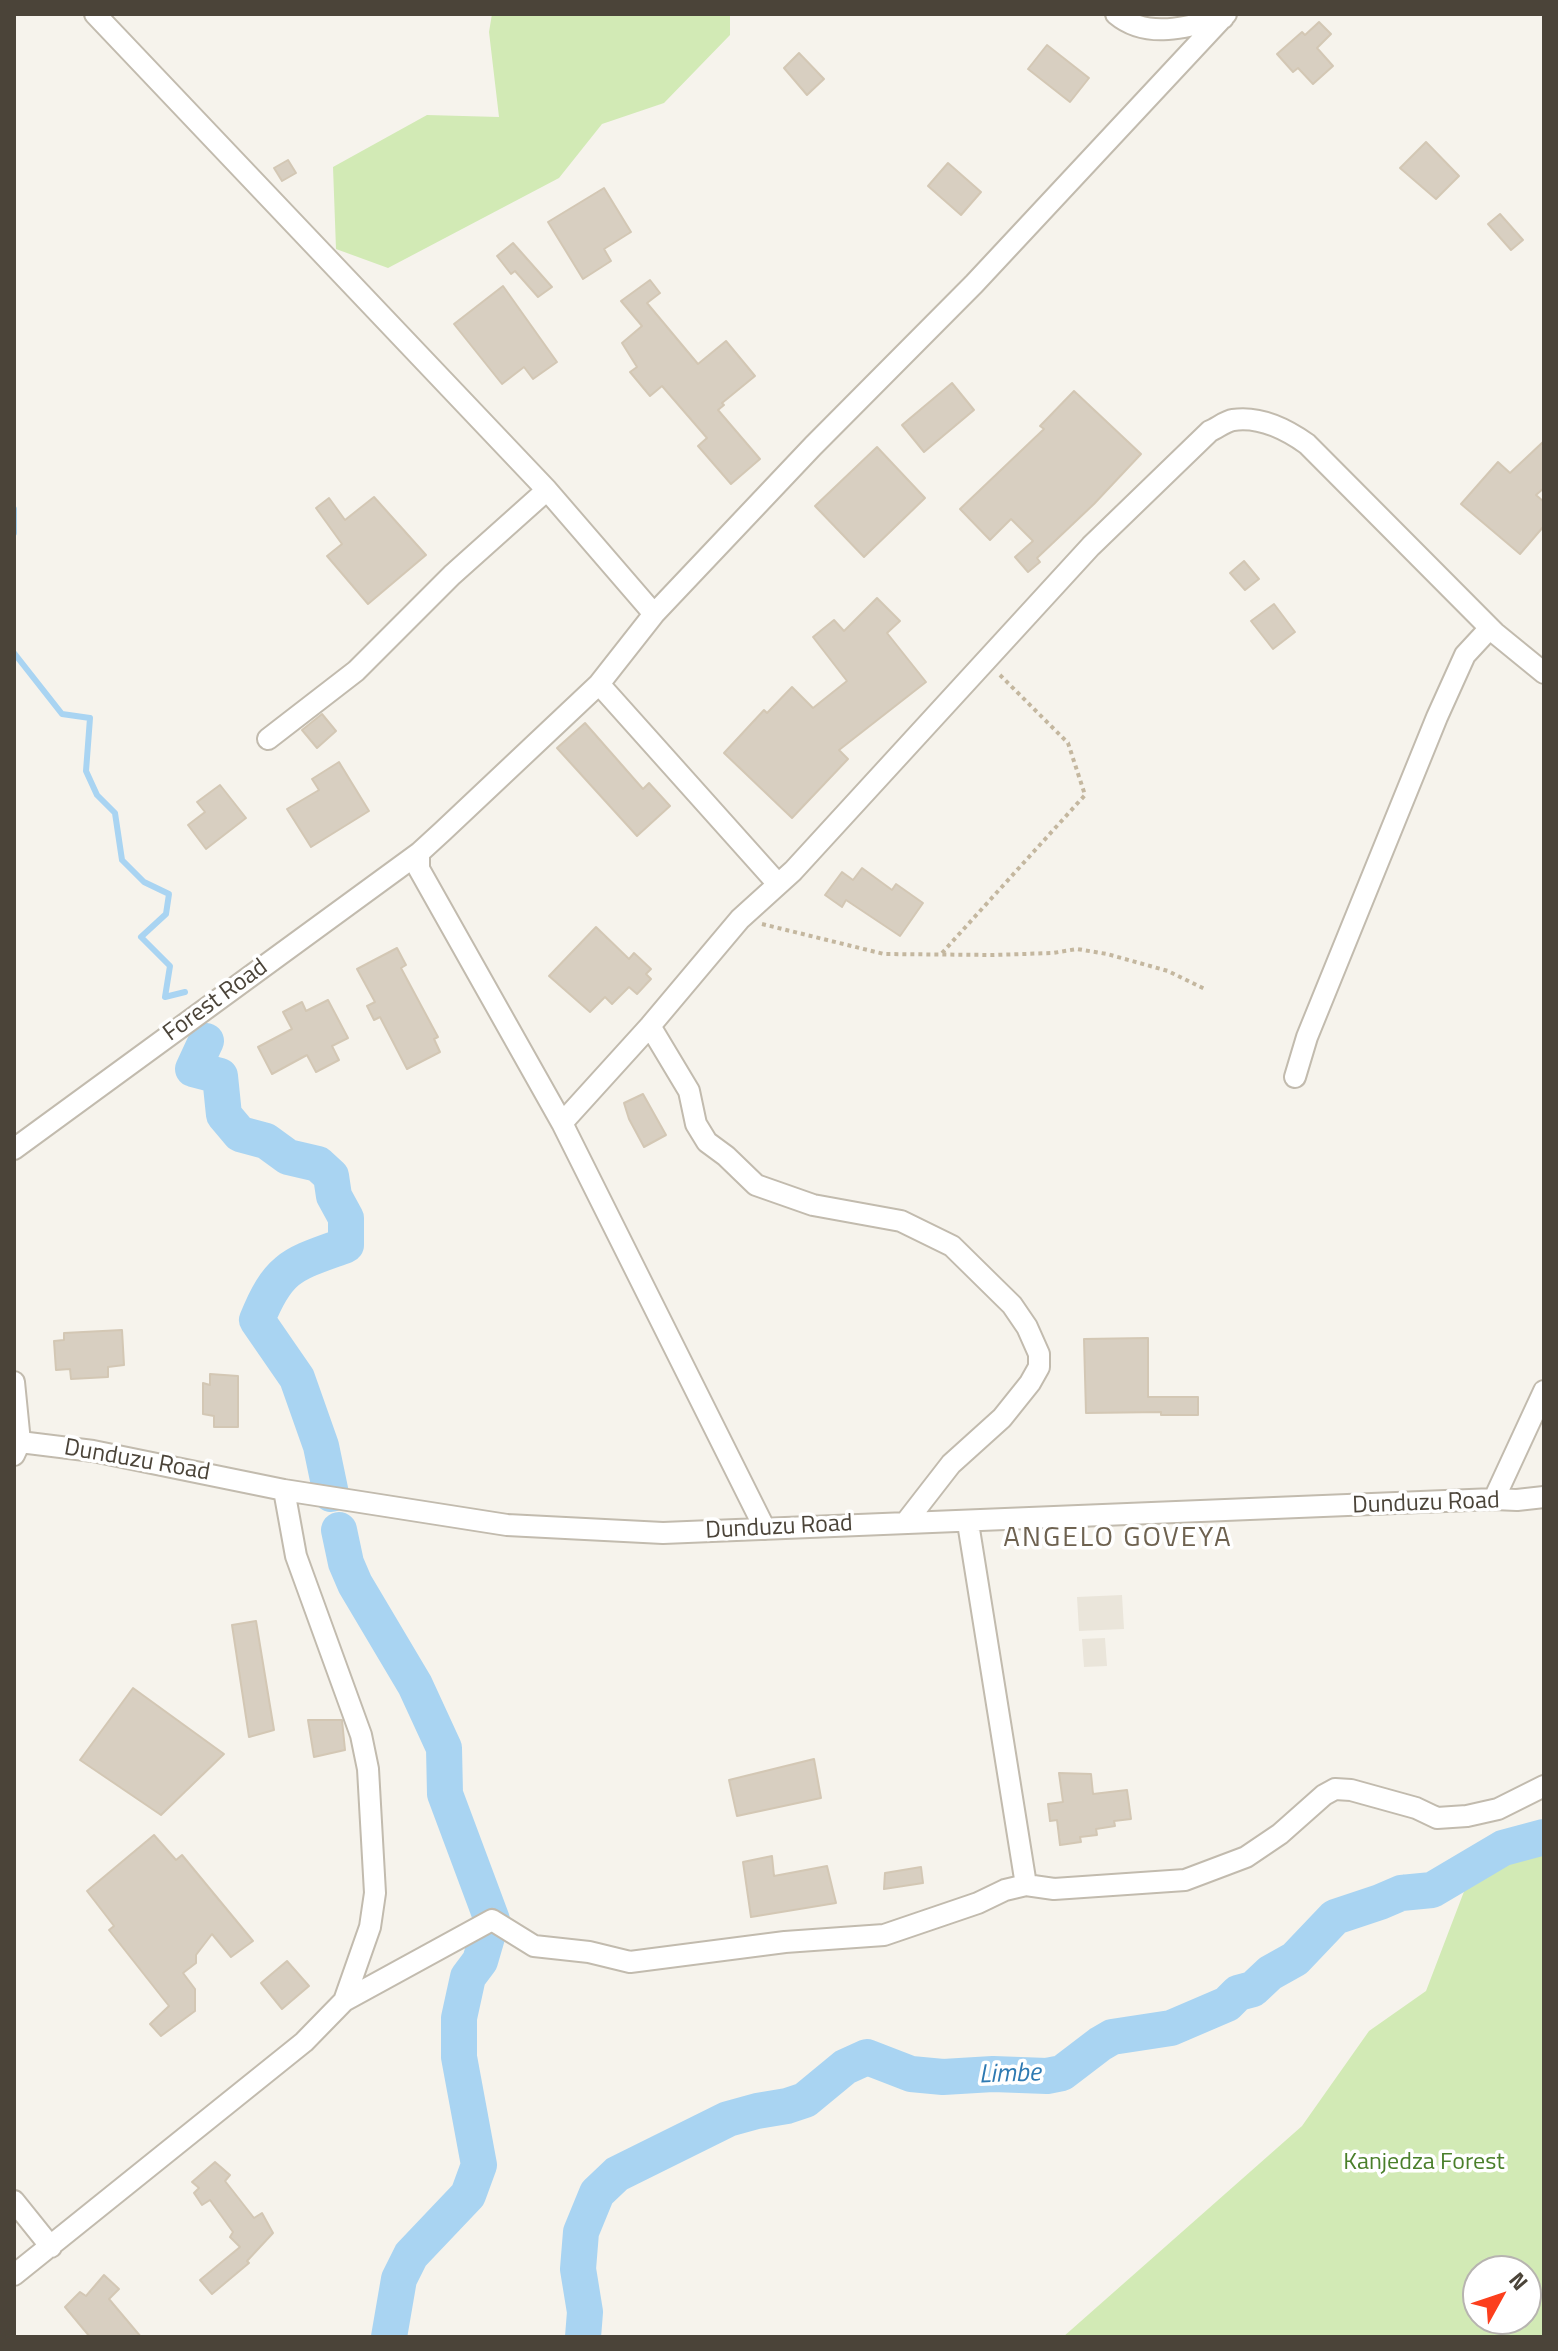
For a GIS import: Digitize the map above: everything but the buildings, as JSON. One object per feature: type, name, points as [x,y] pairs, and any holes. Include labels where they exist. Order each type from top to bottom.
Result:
[{"type":"street","points":[[95,14],[547,490],[654,614]]},
{"type":"street","points":[[1116,14],[1151,30],[1177,29],[1224,16]]},
{"type":"street","name":"Forest Road","points":[[14,1149],[419,853],[599,684],[654,614],[813,446],[974,284],[1224,16]]},
{"type":"street","points":[[562,1123],[650,1026],[740,919],[778,884],[1091,546],[1210,431],[1231,420],[1258,420],[1289,431],[1307,444],[1490,628],[1544,673]]},
{"type":"street","points":[[268,739],[356,671],[452,575],[547,490]]},
{"type":"street","points":[[1295,1077],[1318,1008],[1415,765],[1465,655],[1490,628]]},
{"type":"street","points":[[599,684],[778,884]]},
{"type":"street","points":[[419,853],[419,869],[562,1123],[765,1529]]},
{"type":"street","points":[[650,1026],[689,1091],[696,1124],[707,1142],[756,1185],[813,1205],[901,1221],[952,1246],[1012,1305],[1027,1327],[1039,1354],[1039,1367],[1030,1383],[1002,1418],[951,1464],[906,1522]]},
{"type":"street","points":[[14,1382],[17,1449]]},
{"type":"street","points":[[1494,1499],[1544,1391]]},
{"type":"street","name":"Dunduzu Road","points":[[17,1449],[93,1451],[284,1490],[507,1525],[663,1533],[906,1522],[968,1523],[1544,1497]]},
{"type":"street","points":[[284,1490],[296,1556],[361,1735],[368,1769],[375,1893],[370,1927],[344,2001]]},
{"type":"street","points":[[968,1523],[1026,1885]]},
{"type":"street","points":[[14,2275],[304,2042],[344,2001],[492,1920],[534,1946],[589,1952],[630,1962],[785,1942],[884,1935],[1026,1885],[1067,1889],[1185,1880],[1246,1857],[1335,1789],[1351,1790],[1416,1808],[1437,1818],[1467,1816],[1498,1809],[1544,1786]]},
{"type":"street","points":[[14,2201],[51,2247]]},
{"type":"path","points":[[942,953],[1085,795],[1068,743],[985,660]]},
{"type":"path","points":[[740,919],[884,954],[1023,954],[1077,949],[1168,971],[1205,989]]},
{"type":"shaded area","points":[[1122,1595],[1124,1629],[1079,1631],[1077,1597]]},
{"type":"shaded area","points":[[1105,1638],[1107,1666],[1084,1667],[1082,1639]]},
{"type":"green space","points":[[492,14],[730,14],[730,35],[664,103],[602,124],[559,178],[388,268],[336,249],[333,167],[427,115],[499,117],[489,32]]},
{"type":"green space","name":"Kanjedza Forest","points":[[1544,1828],[1544,2337],[1063,2337],[1302,2126],[1369,2031],[1426,1991],[1481,1847]]},
{"type":"water","points":[[1404,1874],[1405,1882],[1412,1885],[1410,1880],[1418,1875],[1416,1884],[1419,1889],[1423,1881],[1439,1884],[1420,1898],[1412,1898],[1410,1890],[1402,1890],[1396,1906],[1389,1900],[1390,1892],[1394,1891],[1395,1884],[1400,1883]]},
{"type":"waterway","points":[[14,509],[14,533]]},
{"type":"waterway","points":[[14,653],[62,714],[90,718],[86,771],[97,795],[115,813],[122,860],[144,882],[169,894],[166,914],[141,937],[170,966],[165,997],[185,992]]},
{"type":"waterway","points":[[206,1041],[193,1069],[220,1076],[224,1115],[240,1134],[266,1141],[288,1157],[318,1164],[331,1176],[334,1196],[346,1218],[346,1245],[290,1269],[273,1288],[257,1320],[297,1378],[321,1446],[331,1494]]},
{"type":"waterway","points":[[339,1530],[346,1563],[355,1584],[415,1685],[444,1748],[445,1794],[492,1920],[480,1961],[468,1977],[459,2018],[459,2057],[479,2165],[468,2195],[411,2255],[399,2279],[389,2337]]},
{"type":"waterway","name":"Limbe","points":[[583,2337],[585,2312],[578,2269],[581,2232],[597,2193],[617,2174],[728,2119],[805,2100],[845,2067],[867,2057],[911,2074],[943,2077],[993,2074],[1047,2076],[1062,2073],[1112,2037],[1171,2028],[1227,2004],[1238,1993],[1253,1989],[1270,1973],[1295,1959],[1335,1917],[1401,1893],[1432,1890],[1503,1848],[1544,1837]]},
{"type":"district","name":"ANGELO GOVEYA","points":[[1118,1539]]}]
